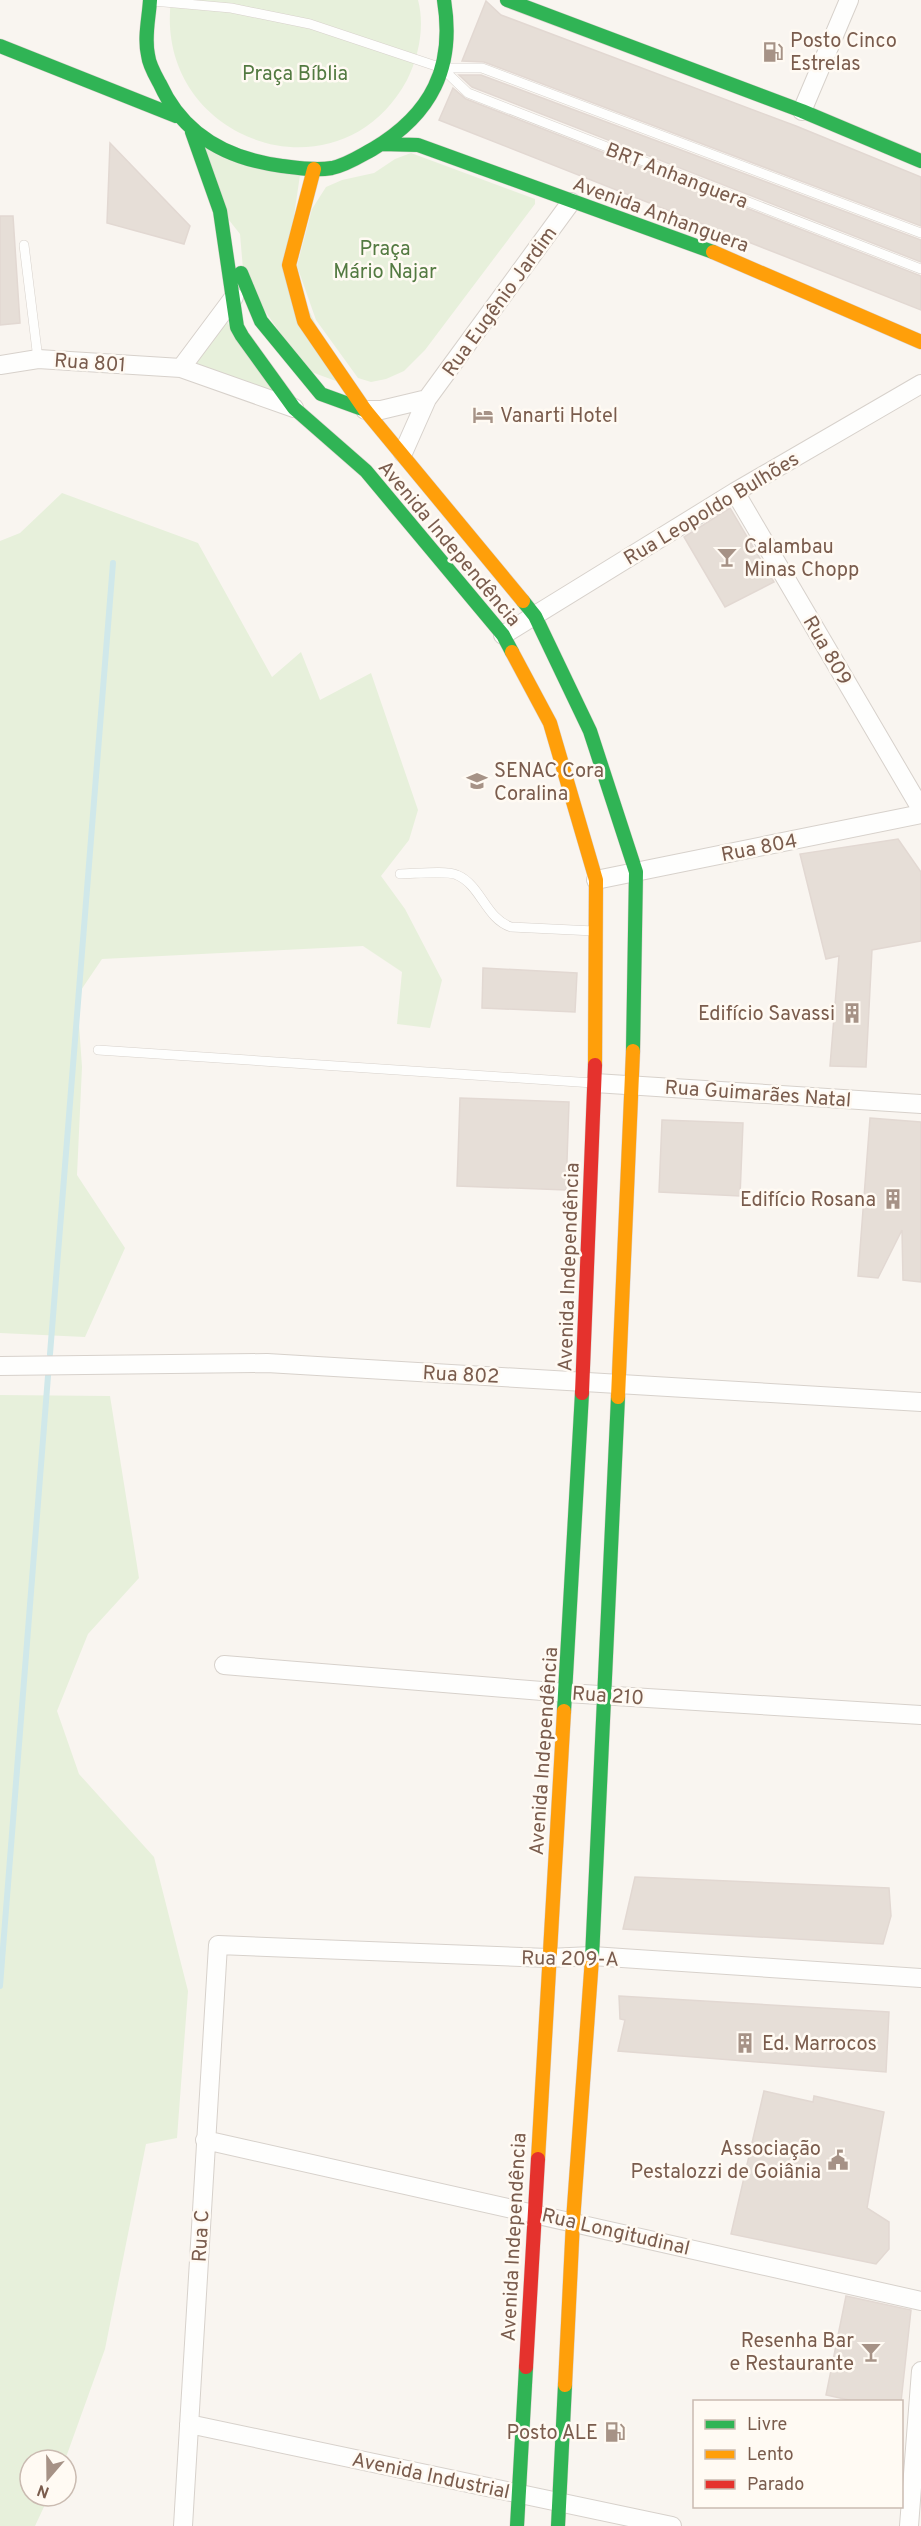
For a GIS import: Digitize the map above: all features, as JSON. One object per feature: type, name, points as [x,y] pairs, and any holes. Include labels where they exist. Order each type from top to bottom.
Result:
[{"type":"main road","points":[[150,0],[147,51],[163,94],[176,116],[192,132],[221,151],[256,164],[314,170],[337,167],[382,144],[409,122],[428,101],[442,68],[448,41],[444,0]]},
{"type":"main road","points":[[507,0],[802,111],[921,161]]},
{"type":"main road","points":[[0,45],[176,116]]},
{"type":"main road","name":"Avenida Independência","points":[[192,132],[220,211],[237,327],[294,408],[366,471],[503,635],[550,723],[596,880],[595,1083],[583,1382],[567,1693],[548,1959],[517,2526]]},
{"type":"main road","name":"Avenida Anhanguera","points":[[382,144],[418,145],[743,263],[920,345]]},
{"type":"main road","name":"Avenida Independência","points":[[314,170],[289,265],[304,321],[365,410],[403,453],[535,616],[590,730],[636,872],[633,1085],[592,1956],[573,2221],[558,2526]]},
{"type":"main road","points":[[220,211],[244,281],[261,321],[321,393],[365,410]]},
{"type":"street","points":[[802,111],[849,0]]},
{"type":"street","name":"Rua Eugênio Jardim","points":[[403,453],[427,399],[571,202]]},
{"type":"street","points":[[181,368],[234,297]]},
{"type":"street","name":"Rua 801","points":[[0,365],[38,359],[181,368],[294,408]]},
{"type":"street","name":"Rua Leopoldo Bulhões","points":[[503,635],[735,492],[921,384]]},
{"type":"street","points":[[365,410],[381,410],[427,399]]},
{"type":"street","name":"Rua 809","points":[[735,492],[921,809]]},
{"type":"street","name":"Rua 804","points":[[596,880],[921,814]]},
{"type":"street","name":"Rua Guimarães Natal","points":[[595,1083],[921,1104]]},
{"type":"street","name":"Rua 802","points":[[0,1366],[267,1363],[921,1402]]},
{"type":"street","name":"Rua 210","points":[[224,1665],[567,1693],[921,1715]]},
{"type":"street","name":"Rua 209-A","points":[[218,1945],[548,1959],[592,1956],[921,1978]]},
{"type":"street","name":"Rua C","points":[[183,2526],[218,1945]]},
{"type":"street","name":"Rua Longitudinal","points":[[205,2139],[921,2301]]},
{"type":"street","points":[[909,2526],[921,2371]]},
{"type":"street","name":"Avenida Industrial","points":[[189,2424],[672,2526]]},
{"type":"lane","name":"BRT Anhanguera","points":[[141,0],[181,1],[231,8],[310,24],[442,68],[482,68],[921,233]]},
{"type":"lane","name":"BRT Anhanguera","points":[[442,68],[468,93],[921,269]]},
{"type":"lane","points":[[24,245],[38,359]]},
{"type":"lane","points":[[400,874],[455,874],[466,880],[500,924],[511,927],[596,931]]},
{"type":"lane","points":[[98,1050],[595,1083]]},
{"type":"green space","name":"Praça Bíblia","points":[[171,0],[418,0],[421,20],[420,41],[407,80],[377,119],[339,140],[298,147],[257,140],[220,120],[191,90],[173,49]]},
{"type":"green space","points":[[194,134],[300,175],[287,264],[344,384],[306,370],[244,281],[240,234],[221,210]]},
{"type":"green space","name":"Praça Mário Najar","points":[[411,153],[535,199],[535,204],[425,350],[404,371],[386,379],[371,382],[358,378],[316,320],[297,266],[312,209],[326,187],[342,180],[374,173],[395,159]]},
{"type":"green space","points":[[224,318],[283,399],[192,364]]},
{"type":"green space","points":[[62,493],[198,543],[272,677],[301,652],[320,700],[371,673],[418,810],[409,840],[381,876],[405,909],[442,980],[430,1028],[397,1024],[402,972],[363,946],[102,959],[77,996],[82,1067],[77,1175],[125,1248],[85,1337],[0,1333],[0,541],[20,533]]},
{"type":"green space","points":[[0,1395],[110,1396],[139,1578],[88,1634],[57,1711],[79,1774],[154,1857],[188,1991],[177,2138],[146,2144],[105,2349],[69,2448],[18,2448],[18,2508],[43,2508],[35,2526],[0,2526]]},
{"type":"building","points":[[486,1],[501,15],[796,126],[921,177],[921,226],[484,62],[462,61]]},
{"type":"building","points":[[459,75],[481,75],[921,240],[921,262],[472,87]]},
{"type":"building","points":[[453,88],[466,99],[921,276],[921,310],[439,120]]},
{"type":"building","points":[[110,143],[190,226],[184,244],[107,223]]},
{"type":"building","points":[[0,216],[13,216],[20,323],[0,325]]},
{"type":"building","name":"Calambau Minas Chopp","points":[[730,508],[774,582],[725,607],[684,537]]},
{"type":"building","points":[[898,839],[921,872],[921,941],[872,950],[866,1067],[830,1066],[839,956],[826,959],[800,854]]},
{"type":"building","points":[[483,968],[577,973],[575,1012],[482,1008]]},
{"type":"building","points":[[460,1098],[569,1102],[566,1190],[457,1186]]},
{"type":"building","name":"Edifício Rosana","points":[[870,1118],[921,1122],[921,1282],[903,1280],[902,1230],[878,1278],[858,1276]]},
{"type":"building","points":[[662,1120],[743,1123],[740,1196],[659,1192]]},
{"type":"building","points":[[635,1877],[889,1888],[891,1916],[883,1944],[623,1929]]},
{"type":"building","name":"Ed. Marrocos","points":[[619,1996],[889,2012],[886,2072],[618,2051],[625,2020],[620,2019]]},
{"type":"building","name":"Associação Pestalozzi de Goiânia","points":[[764,2091],[813,2102],[814,2096],[884,2112],[867,2208],[889,2222],[889,2249],[876,2264],[731,2234]]},
{"type":"building","name":"Resenha Bar e Restaurante","points":[[846,2296],[911,2310],[901,2400],[849,2400],[826,2395]]},
{"type":"waterway","points":[[50,1354],[113,563]]},
{"type":"waterway","points":[[0,1986],[48,1376]]},
{"type":"traffic: fast","points":[[150,0],[147,48],[151,66],[170,102],[194,131],[209,142],[243,157],[262,163],[307,169],[343,165],[373,149],[411,120],[424,104],[435,86],[446,47],[447,24],[444,0]]},
{"type":"traffic: fast","points":[[507,0],[802,111],[921,161]]},
{"type":"traffic: fast","points":[[0,46],[176,116]]},
{"type":"traffic: fast","points":[[192,132],[220,211],[237,327],[242,336],[294,408],[366,471],[503,635],[512,652]]},
{"type":"traffic: fast","points":[[382,144],[418,145],[713,252]]},
{"type":"traffic: fast","points":[[241,273],[261,321],[321,394],[365,410]]},
{"type":"traffic: fast","points":[[523,601],[535,616],[590,731],[636,872],[633,1051]]},
{"type":"traffic: fast","points":[[564,1711],[582,1393]]},
{"type":"traffic: fast","points":[[592,1958],[618,1397]]},
{"type":"traffic: fast","points":[[517,2526],[526,2367]]},
{"type":"traffic: fast","points":[[558,2526],[565,2385]]},
{"type":"traffic: slow","points":[[314,169],[289,265],[304,321],[365,410],[523,601]]},
{"type":"traffic: slow","points":[[713,252],[921,342]]},
{"type":"traffic: slow","points":[[512,652],[550,723],[596,880],[595,1065]]},
{"type":"traffic: slow","points":[[618,1397],[633,1051]]},
{"type":"traffic: slow","points":[[538,2159],[564,1711]]},
{"type":"traffic: slow","points":[[565,2385],[573,2221],[592,1958]]},
{"type":"traffic: jam","points":[[582,1393],[595,1065]]},
{"type":"traffic: jam","points":[[526,2367],[538,2159]]},
{"type":"place","name":"Posto Cinco Estrelas","points":[[773,52]]},
{"type":"place","name":"Vanarti Hotel","points":[[483,415]]},
{"type":"place","name":"Calambau Minas Chopp","points":[[727,557]]},
{"type":"place","name":"SENAC Cora Coralina","points":[[477,781]]},
{"type":"place","name":"Edifício Savassi","points":[[852,1013]]},
{"type":"place","name":"Edifício Rosana","points":[[893,1199]]},
{"type":"place","name":"Ed. Marrocos","points":[[745,2043]]},
{"type":"place","name":"Associação Pestalozzi de Goiânia","points":[[838,2160]]},
{"type":"place","name":"Resenha Bar e Restaurante","points":[[871,2352]]},
{"type":"place","name":"Posto ALE","points":[[615,2432]]}]
